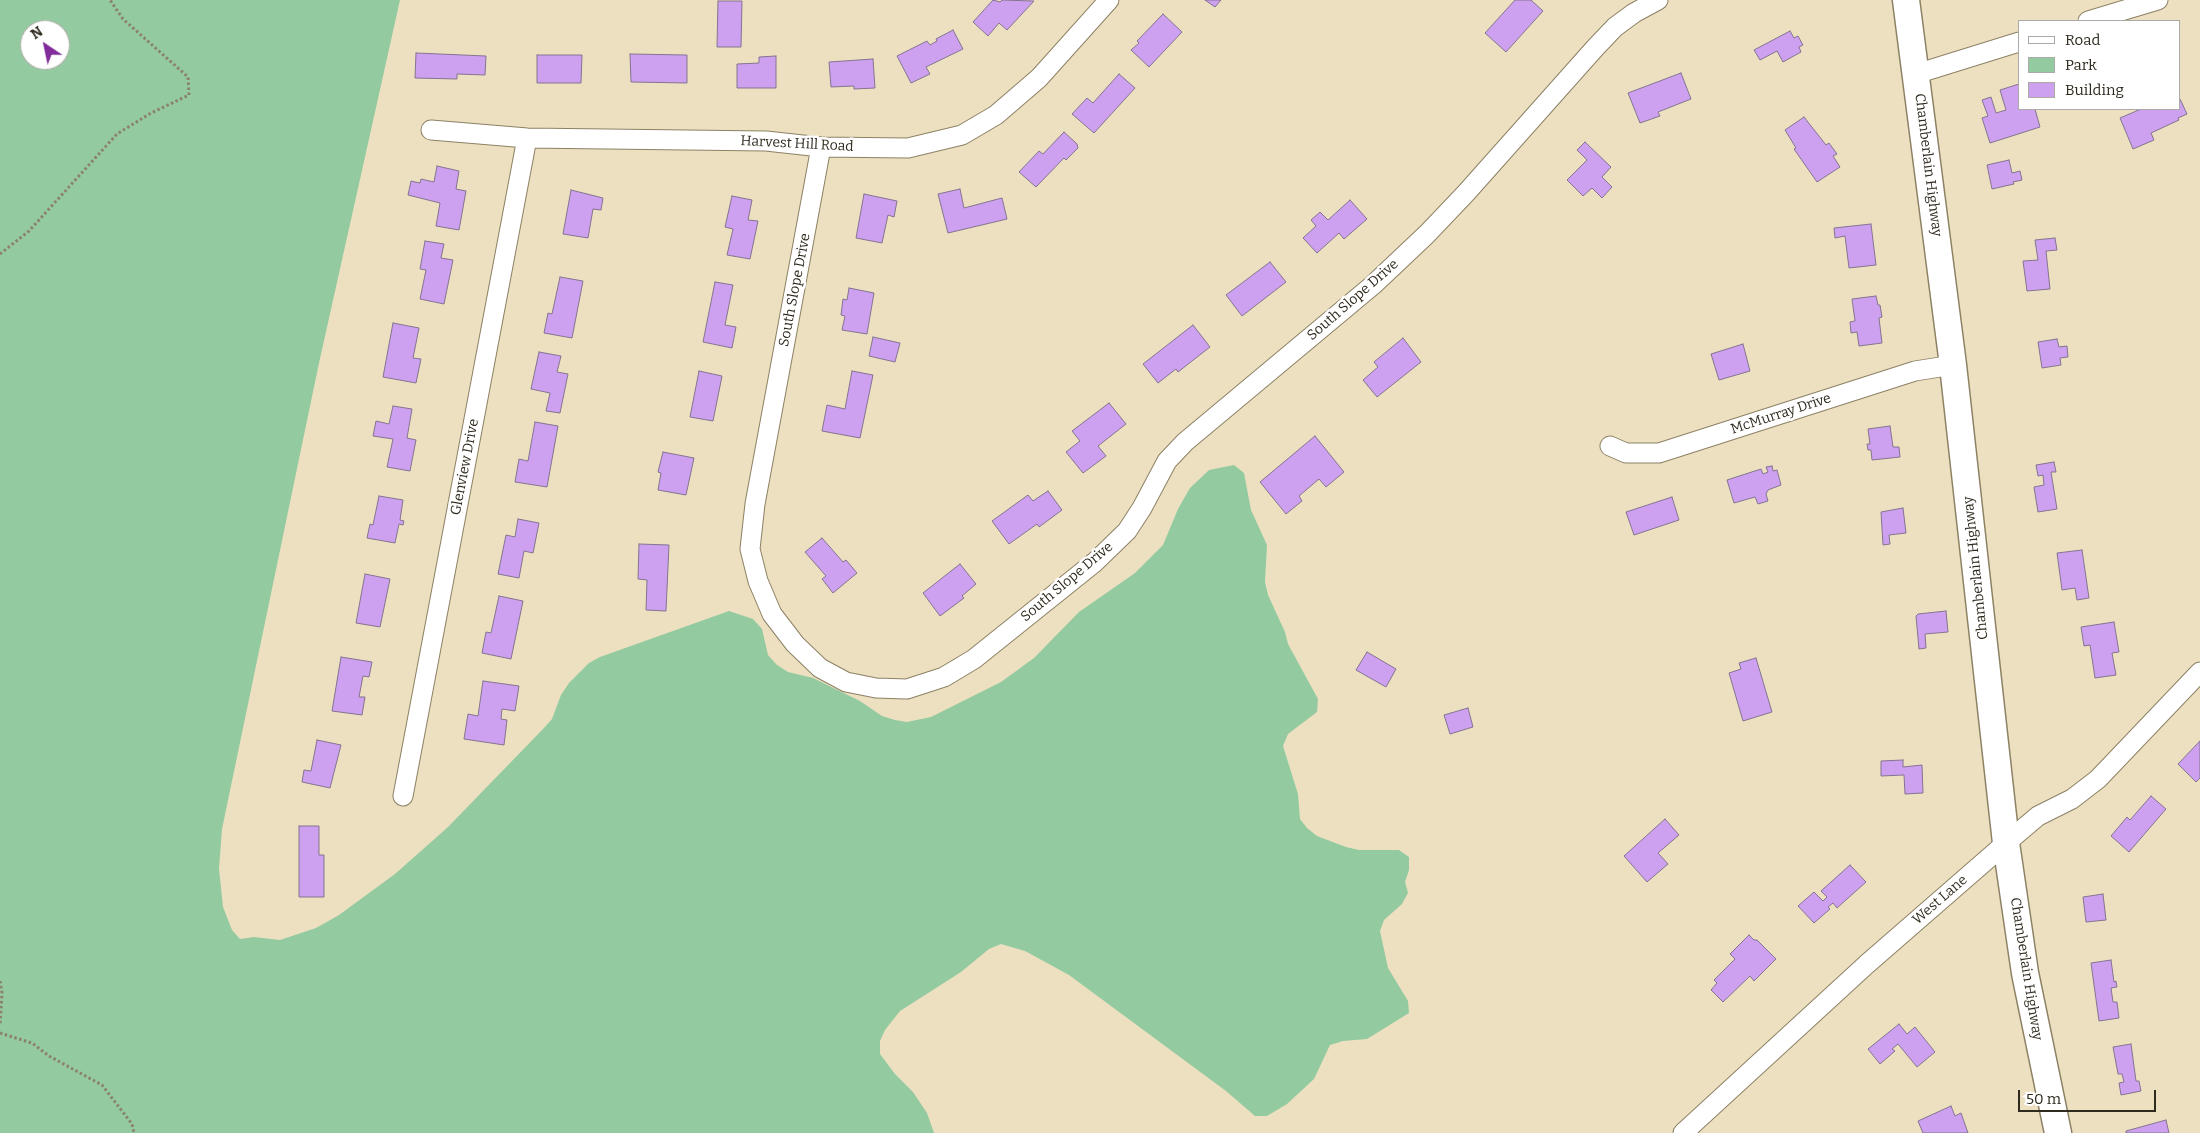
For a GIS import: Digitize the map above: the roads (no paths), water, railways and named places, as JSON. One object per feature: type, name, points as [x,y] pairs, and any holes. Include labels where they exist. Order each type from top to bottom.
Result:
[{"type":"main road","name":"Chamberlain Highway","points":[[1906,0],[1953,365],[2006,842],[2025,974],[2058,1133]]},
{"type":"street","name":"Harvest Hill Road","points":[[431,130],[527,138],[766,141],[821,147],[908,148],[962,135],[996,115],[1039,78],[1109,0]]},
{"type":"street","name":"South Slope Drive","points":[[821,147],[755,504],[750,549],[758,581],[772,614],[795,644],[820,668],[846,682],[876,688],[908,689],[944,677],[974,660],[1095,562],[1127,531],[1142,508],[1167,461],[1185,442],[1373,285],[1466,194],[1595,48],[1615,28],[1634,13],[1658,0]]},
{"type":"street","points":[[2091,20],[2158,0]]},
{"type":"street","points":[[1916,74],[2018,42]]},
{"type":"street","name":"Glenview Drive","points":[[403,796],[527,138]]},
{"type":"street","name":"McMurray Drive","points":[[1610,446],[1626,453],[1659,453],[1915,371],[1953,365]]},
{"type":"street","name":"West Lane","points":[[1683,1133],[1867,964],[2006,842],[2038,816],[2072,798],[2098,779],[2200,672]]}]
